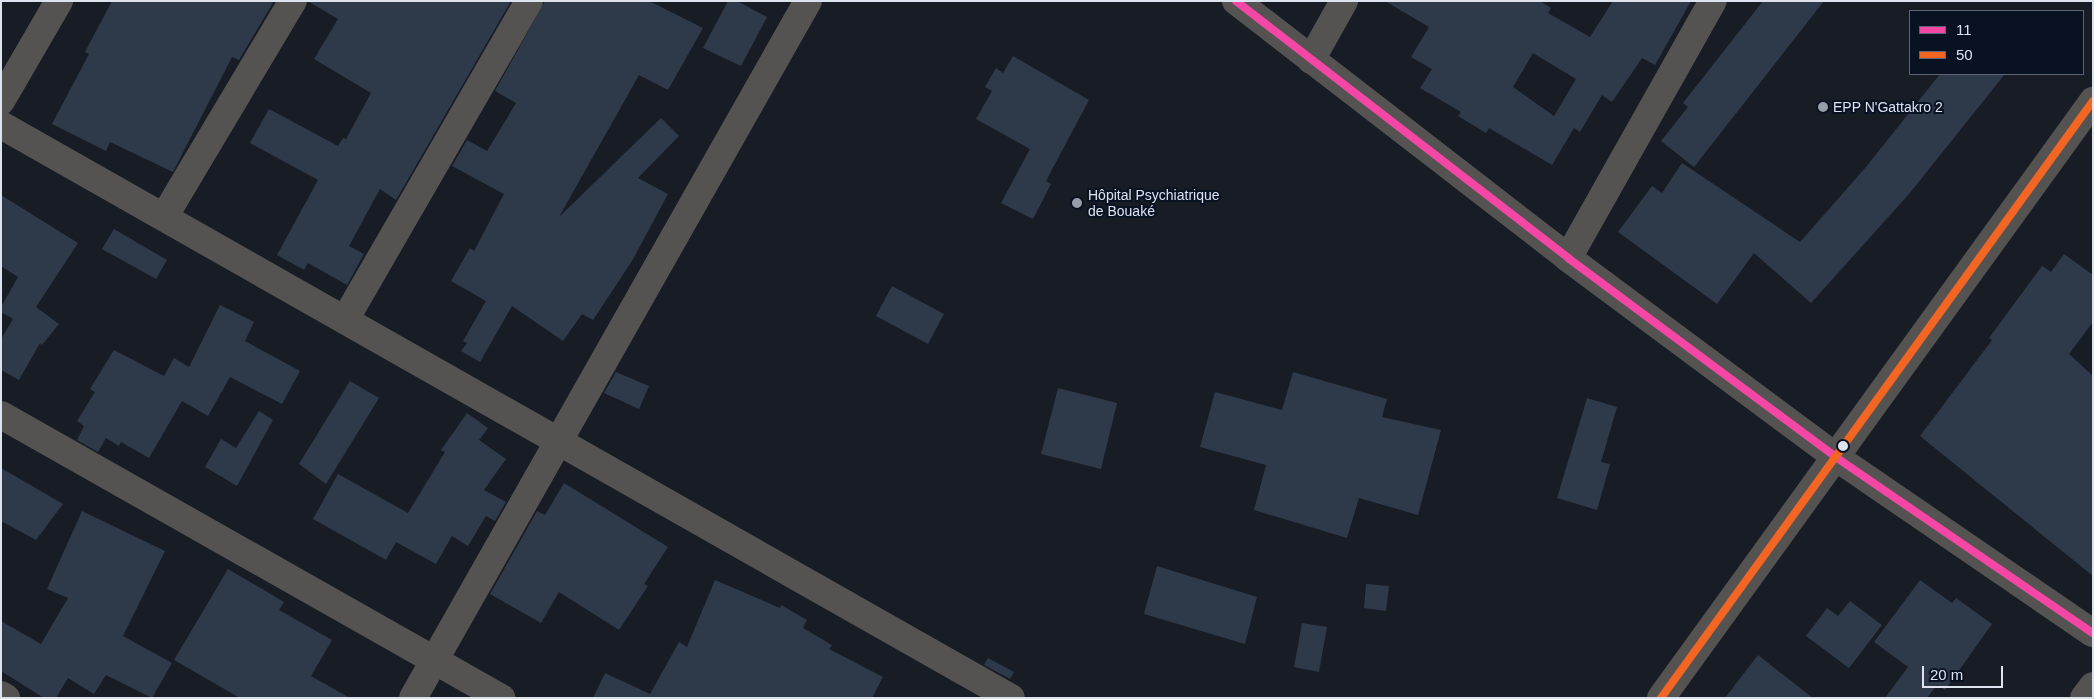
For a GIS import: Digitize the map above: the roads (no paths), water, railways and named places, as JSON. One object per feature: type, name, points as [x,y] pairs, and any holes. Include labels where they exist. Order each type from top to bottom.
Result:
[{"type":"street","points":[[1,101],[59,1]]},
{"type":"street","points":[[164,217],[293,1]]},
{"type":"street","points":[[346,318],[529,1]]},
{"type":"street","points":[[413,698],[561,441],[808,1]]},
{"type":"street","points":[[1236,1],[1568,258],[1837,458],[2093,633]]},
{"type":"street","points":[[1311,60],[1344,1]]},
{"type":"street","points":[[1568,258],[1714,1]]},
{"type":"street","points":[[1661,698],[1837,458],[2093,101]]},
{"type":"street","points":[[1,125],[346,318],[1011,698]]},
{"type":"street","points":[[1,415],[501,698]]},
{"type":"street","points":[[2084,698],[2093,686]]},
{"type":"street","points":[[1,695],[6,698]]},
{"type":"place","name":"EPP N'Gattakro 2","points":[[1823,107]]},
{"type":"place","name":"Hôpital Psychiatrique de Bouaké","points":[[1077,203]]}]
